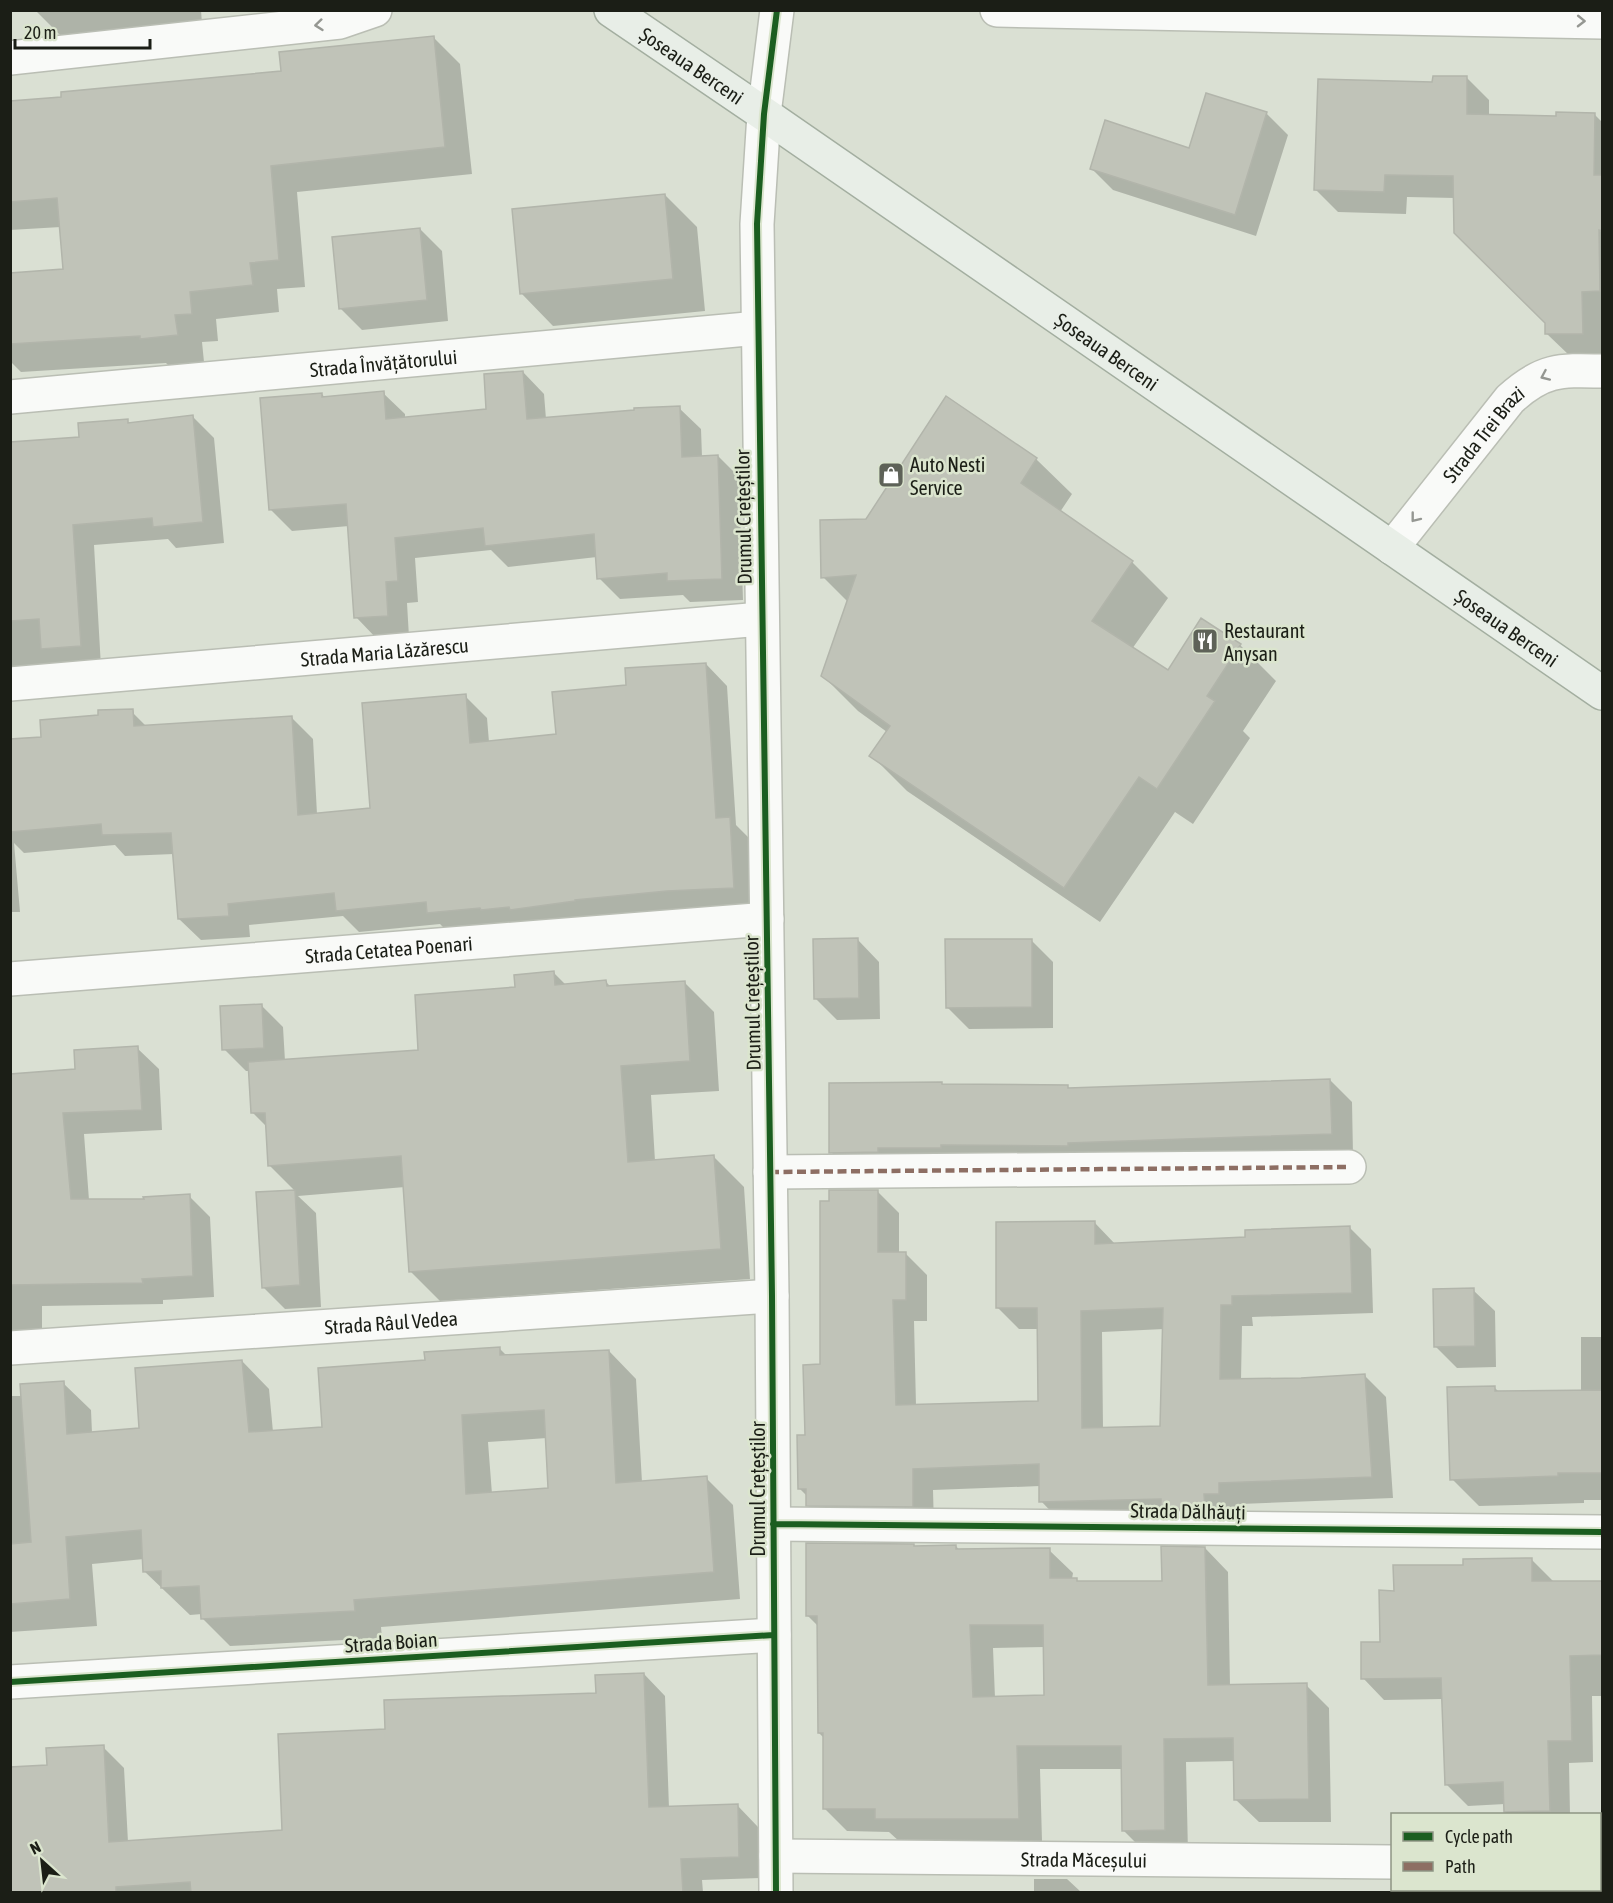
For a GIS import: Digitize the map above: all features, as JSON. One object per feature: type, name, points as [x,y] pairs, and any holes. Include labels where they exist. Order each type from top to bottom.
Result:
[{"type":"main road","name":"Șoseaua Berceni","points":[[610,10],[1602,693]]},
{"type":"street","points":[[10,58],[340,22],[375,10]]},
{"type":"street","name":"Drumul Crețeștilor","points":[[776,1893],[772,1296],[756,224],[764,114],[777,10]]},
{"type":"street","points":[[997,10],[1602,22]]},
{"type":"street","name":"Strada Învățătorului","points":[[10,397],[758,328]]},
{"type":"street","name":"Strada Trei Brazi","points":[[1392,548],[1510,399],[1523,387],[1550,372],[1602,371]]},
{"type":"street","name":"Strada Maria Lăzărescu","points":[[10,684],[761,619]]},
{"type":"street","name":"Strada Cetatea Poenari","points":[[10,979],[767,919]]},
{"type":"street","points":[[770,1172],[1349,1167]]},
{"type":"street","name":"Strada Râul Vedea","points":[[10,1348],[772,1296]]},
{"type":"street","name":"Strada Dălhăuți","points":[[774,1524],[1602,1532]]},
{"type":"street","name":"Strada Boian","points":[[10,1682],[774,1635]]},
{"type":"street","name":"Strada Măceșului","points":[[776,1856],[1391,1862]]},
{"type":"building","points":[[434,36],[445,147],[271,166],[279,260],[250,263],[253,285],[190,292],[192,314],[175,315],[178,335],[140,339],[140,336],[10,344],[10,273],[63,269],[57,198],[10,202],[10,101],[61,97],[61,92],[281,71],[279,52]]},
{"type":"building","points":[[1433,76],[1467,76],[1467,114],[1556,116],[1556,112],[1595,113],[1594,175],[1602,175],[1602,231],[1599,230],[1600,291],[1582,292],[1583,334],[1545,334],[1545,323],[1454,233],[1453,176],[1385,175],[1384,192],[1314,190],[1318,79],[1432,82]]},
{"type":"building","points":[[1206,93],[1267,112],[1235,215],[1090,169],[1105,120],[1189,148]]},
{"type":"building","points":[[665,194],[673,279],[520,294],[512,209]]},
{"type":"building","points":[[420,228],[427,300],[339,309],[332,237]]},
{"type":"building","points":[[523,371],[527,419],[634,410],[634,408],[680,406],[682,457],[718,455],[722,579],[667,581],[667,573],[597,579],[594,534],[485,546],[483,528],[395,538],[398,581],[386,582],[388,616],[354,618],[346,504],[269,510],[260,398],[322,393],[322,397],[384,391],[386,419],[486,409],[484,374]]},
{"type":"building","points":[[946,396],[1037,458],[1021,483],[1133,561],[1092,621],[1168,670],[1201,618],[1241,644],[1207,696],[1215,701],[1157,789],[1139,777],[1064,888],[869,756],[890,726],[821,676],[856,575],[821,578],[820,520],[866,519]]},
{"type":"building","points":[[193,415],[203,522],[153,527],[152,518],[73,525],[81,646],[41,649],[39,619],[10,621],[10,442],[79,437],[78,423],[128,419],[128,423]]},
{"type":"building","points":[[706,663],[716,818],[730,817],[734,888],[667,891],[575,900],[510,910],[509,907],[481,910],[480,908],[427,913],[426,902],[336,911],[334,893],[228,904],[229,916],[178,919],[171,833],[102,835],[101,824],[10,832],[10,739],[41,737],[40,720],[98,715],[98,710],[133,709],[134,726],[292,716],[298,815],[370,808],[362,703],[466,694],[470,743],[556,734],[552,692],[626,685],[625,668]]},
{"type":"building","points":[[858,938],[859,998],[814,999],[813,939]]},
{"type":"building","points":[[945,939],[1032,939],[1032,1007],[946,1008]]},
{"type":"building","points":[[554,971],[555,985],[606,980],[607,986],[685,981],[690,1061],[621,1066],[628,1162],[714,1155],[721,1249],[409,1272],[401,1156],[268,1166],[265,1113],[251,1113],[248,1062],[418,1050],[415,995],[515,987],[514,975]]},
{"type":"building","points":[[262,1004],[264,1048],[222,1050],[220,1006]]},
{"type":"building","points":[[138,1046],[142,1110],[63,1113],[71,1199],[144,1199],[143,1197],[190,1194],[193,1276],[142,1279],[143,1283],[10,1285],[10,1074],[75,1069],[74,1050]]},
{"type":"building","points":[[1330,1079],[1332,1134],[1068,1143],[1068,1146],[941,1145],[941,1148],[878,1148],[878,1152],[829,1153],[829,1083],[942,1082],[942,1084],[1068,1085],[1068,1088]]},
{"type":"building","points":[[295,1190],[300,1285],[262,1288],[256,1192]]},
{"type":"building","points":[[829,1190],[878,1190],[878,1252],[906,1252],[906,1300],[893,1300],[896,1405],[1038,1401],[1037,1308],[996,1308],[996,1222],[1095,1221],[1095,1244],[1245,1237],[1245,1230],[1350,1226],[1352,1293],[1232,1296],[1232,1305],[1221,1305],[1220,1379],[1365,1374],[1372,1477],[1219,1483],[1219,1494],[1204,1494],[1205,1509],[1161,1509],[1161,1499],[1039,1502],[1039,1464],[913,1469],[913,1507],[806,1506],[806,1489],[798,1489],[797,1435],[805,1435],[803,1365],[820,1364],[820,1201],[829,1201]],"holes":[[[1163,1308],[1160,1426],[1082,1428],[1081,1311]]]},
{"type":"building","points":[[1474,1288],[1475,1346],[1434,1347],[1433,1289]]},
{"type":"building","points":[[500,1347],[500,1355],[609,1350],[616,1483],[707,1476],[714,1572],[354,1600],[355,1611],[201,1619],[199,1586],[161,1588],[161,1571],[143,1572],[141,1530],[66,1537],[70,1599],[10,1604],[10,1544],[31,1542],[20,1384],[64,1381],[67,1434],[139,1428],[135,1368],[242,1360],[249,1432],[322,1427],[318,1368],[425,1360],[424,1352]],"holes":[[[544,1410],[548,1488],[466,1494],[462,1415]]]},
{"type":"building","points":[[1495,1386],[1495,1391],[1602,1390],[1602,1473],[1558,1473],[1558,1476],[1450,1480],[1447,1387]]},
{"type":"building","points":[[806,1543],[956,1545],[956,1549],[1050,1548],[1050,1578],[1077,1578],[1077,1581],[1162,1581],[1161,1546],[1205,1547],[1208,1685],[1307,1683],[1309,1799],[1234,1800],[1233,1738],[1164,1739],[1165,1830],[1122,1831],[1121,1746],[1017,1746],[1019,1819],[875,1819],[875,1809],[823,1809],[823,1733],[818,1733],[817,1616],[806,1616]],"holes":[[[970,1625],[1043,1625],[1044,1695],[973,1697]]]},
{"type":"building","points":[[1532,1558],[1532,1581],[1602,1581],[1602,1655],[1570,1656],[1572,1741],[1548,1741],[1550,1811],[1504,1812],[1503,1782],[1445,1785],[1441,1678],[1361,1679],[1361,1642],[1380,1642],[1379,1590],[1394,1591],[1393,1565],[1463,1565],[1463,1559]]},
{"type":"building","points":[[644,1673],[649,1807],[738,1804],[739,1857],[681,1859],[683,1893],[191,1893],[190,1882],[116,1887],[116,1893],[10,1893],[10,1767],[47,1765],[46,1748],[104,1745],[109,1842],[282,1830],[278,1734],[385,1729],[384,1700],[596,1693],[595,1675]]},
{"type":"marked path","points":[[770,1172],[1349,1167]]},
{"type":"cycle path","points":[[776,1892],[772,1296],[757,224],[764,114],[777,10]]},
{"type":"cycle path","points":[[773,1524],[1602,1532]]},
{"type":"cycle path","points":[[10,1682],[774,1635]]},
{"type":"place","name":"Auto Nesti Service","points":[[891,475]]},
{"type":"place","name":"Restaurant Anysan","points":[[1205,641]]}]
